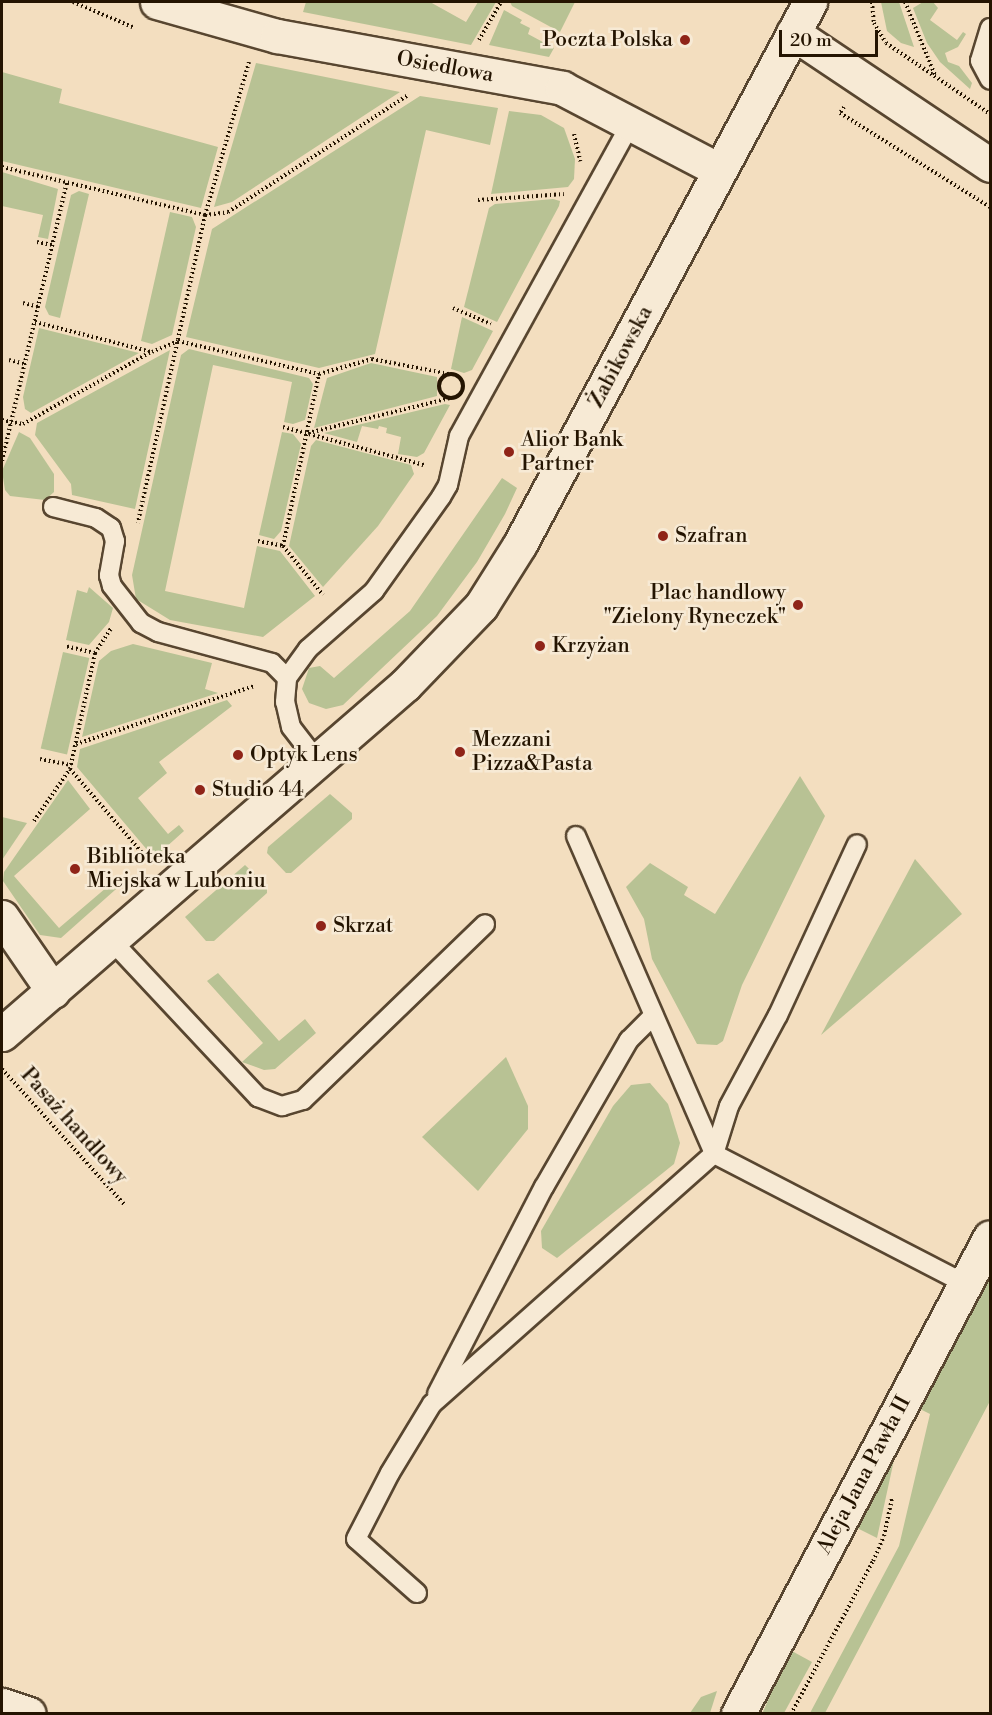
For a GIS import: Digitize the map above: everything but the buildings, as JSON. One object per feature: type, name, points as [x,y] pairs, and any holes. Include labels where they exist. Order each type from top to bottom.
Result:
[{"type":"street","name":"Osiedlowa","points":[[157,2],[269,35],[547,84],[578,94],[720,170]]},
{"type":"street","name":"Żabikowska","points":[[2,1034],[318,762],[444,648],[502,576],[810,2]]},
{"type":"street","points":[[793,33],[990,165]]},
{"type":"street","points":[[2,917],[53,991]]},
{"type":"street","name":"Aleja Jana Pawła II","points":[[738,1713],[990,1238]]},
{"type":"street","points":[[2,1705],[29,1713]]},
{"type":"lane","points":[[990,28],[980,61],[990,80]]},
{"type":"lane","points":[[318,762],[298,739],[289,721],[287,678],[304,653],[374,591],[441,497],[448,485],[459,436],[631,123]]},
{"type":"lane","points":[[53,507],[96,518],[111,528],[115,541],[109,575],[120,599],[141,623],[158,632],[272,663],[287,678]]},
{"type":"lane","points":[[576,836],[714,1154],[966,1284]]},
{"type":"lane","points":[[432,1404],[714,1154],[729,1106],[778,1015],[857,844]]},
{"type":"lane","points":[[112,941],[258,1097],[282,1106],[303,1100],[485,924]]},
{"type":"lane","points":[[417,1593],[356,1539],[432,1404],[544,1187],[629,1040],[653,1016]]},
{"type":"path","points":[[73,2],[146,33]]},
{"type":"path","points":[[475,48],[501,2]]},
{"type":"path","points":[[872,2],[874,23],[886,43],[990,114]]},
{"type":"path","points":[[904,2],[918,43],[936,77]]},
{"type":"path","points":[[882,50],[886,43]]},
{"type":"path","points":[[137,529],[205,215],[251,56]]},
{"type":"path","points":[[2,166],[205,215],[228,212],[417,89]]},
{"type":"path","points":[[844,106],[840,112],[990,207]]},
{"type":"path","points":[[569,125],[578,149],[580,171]]},
{"type":"path","points":[[2,461],[67,182]]},
{"type":"path","points":[[478,200],[572,194],[567,204]]},
{"type":"path","points":[[37,242],[53,245]]},
{"type":"path","points":[[23,303],[39,307]]},
{"type":"path","points":[[453,308],[500,328]]},
{"type":"path","points":[[35,322],[152,351]]},
{"type":"path","points":[[2,420],[22,424],[152,351],[178,341],[319,374],[372,359],[457,375],[463,385],[458,396],[308,434]]},
{"type":"path","points":[[9,360],[25,364]]},
{"type":"path","points":[[283,546],[319,374]]},
{"type":"path","points":[[449,374],[439,385],[441,392],[451,398]]},
{"type":"path","points":[[283,427],[424,465]]},
{"type":"path","points":[[258,541],[283,546],[323,595]]},
{"type":"path","points":[[34,821],[70,767],[95,653],[65,646]]},
{"type":"path","points":[[75,744],[261,684]]},
{"type":"path","points":[[40,759],[70,767],[154,867]]},
{"type":"path","name":"Pasaż handlowy","points":[[2,1069],[124,1204]]},
{"type":"path","points":[[791,1713],[881,1544],[893,1493]]},
{"type":"green space","points":[[306,2],[430,2],[466,22],[478,2],[496,2],[471,45],[303,12]]},
{"type":"green space","points":[[510,2],[575,2],[560,32],[512,6]]},
{"type":"green space","points":[[881,2],[899,2],[914,47],[901,43],[887,31]]},
{"type":"green space","points":[[923,2],[933,2],[938,8],[930,20],[957,40],[963,32],[966,34],[958,47],[945,53],[948,62],[959,66],[972,83],[970,89],[940,62],[927,43],[913,8]]},
{"type":"green space","points":[[504,10],[522,20],[520,23],[530,28],[528,34],[554,48],[549,57],[489,45]]},
{"type":"green space","points":[[256,63],[400,92],[232,202],[214,207]]},
{"type":"green space","points":[[2,72],[62,89],[59,103],[218,147],[201,208],[2,161]]},
{"type":"green space","points":[[420,96],[498,108],[490,145],[426,130],[375,354],[319,368],[186,337],[212,229]]},
{"type":"green space","points":[[509,111],[541,115],[564,128],[575,159],[574,179],[568,187],[491,194]]},
{"type":"green space","points":[[2,172],[58,189],[48,239],[38,237],[43,215],[2,206]]},
{"type":"green space","points":[[79,191],[89,194],[60,318],[49,315],[45,307],[71,195]]},
{"type":"green space","points":[[553,199],[560,201],[559,206],[497,322],[464,307],[489,208],[495,204]]},
{"type":"green space","points":[[170,212],[192,217],[196,227],[172,335],[152,344],[141,341]]},
{"type":"green space","points":[[462,317],[493,331],[472,370],[464,373],[451,369]]},
{"type":"green space","points":[[39,328],[139,353],[31,413],[25,409],[23,397]]},
{"type":"green space","points":[[189,349],[309,378],[313,384],[305,420],[293,424],[284,422],[292,382],[213,365],[165,591],[244,608],[257,546],[280,551],[315,596],[263,637],[170,620],[136,599],[132,575],[181,355]]},
{"type":"green space","points":[[170,350],[135,509],[72,495],[71,484],[35,435],[37,423]]},
{"type":"green space","points":[[371,363],[437,377],[437,396],[314,428],[327,378]]},
{"type":"green space","points":[[445,404],[450,405],[424,453],[417,457],[398,454],[401,437],[386,433],[387,428],[362,426],[357,442],[324,433]]},
{"type":"green space","points":[[19,432],[30,438],[54,474],[54,492],[45,500],[10,496],[5,490],[2,471]]},
{"type":"green space","points":[[282,432],[293,434],[301,444],[281,531],[274,539],[259,535]]},
{"type":"green space","points":[[316,440],[411,465],[414,474],[378,526],[323,587],[289,546],[311,446]]},
{"type":"green space","points":[[502,478],[517,488],[505,514],[477,562],[437,616],[343,705],[326,709],[309,703],[302,689],[309,668],[320,666],[334,678],[410,611]]},
{"type":"green space","points":[[89,587],[113,608],[109,622],[89,645],[66,640],[77,590],[87,593]]},
{"type":"green space","points":[[133,644],[212,663],[205,689],[218,693],[82,737],[99,661],[111,651]]},
{"type":"green space","points":[[63,652],[89,658],[67,755],[41,748]]},
{"type":"green space","points":[[227,700],[232,706],[159,762],[167,773],[138,798],[168,834],[179,825],[184,831],[154,858],[77,767],[80,749]]},
{"type":"green space","points":[[800,776],[825,816],[742,985],[723,1041],[717,1045],[697,1044],[652,959],[644,919],[626,887],[650,863],[688,887],[684,895],[715,914]]},
{"type":"green space","points":[[68,780],[90,809],[14,876],[59,928],[120,876],[124,882],[61,938],[40,935],[3,881],[4,872]]},
{"type":"green space","points":[[330,794],[352,813],[352,819],[291,873],[286,873],[267,853],[268,847]]},
{"type":"green space","points":[[2,817],[27,823],[2,860]]},
{"type":"green space","points":[[915,859],[962,914],[821,1035]]},
{"type":"green space","points":[[245,865],[267,886],[267,893],[214,941],[206,941],[185,917]]},
{"type":"green space","points":[[218,973],[279,1041],[305,1019],[316,1033],[275,1069],[264,1070],[242,1062],[263,1043],[207,981]]},
{"type":"green space","points":[[506,1057],[528,1106],[528,1129],[478,1191],[422,1137]]},
{"type":"green space","points":[[650,1083],[668,1104],[680,1143],[674,1164],[557,1258],[542,1248],[541,1231],[613,1106],[631,1085]]},
{"type":"green space","points":[[990,1277],[990,1401],[825,1713],[810,1713],[899,1546],[930,1414],[920,1409]]},
{"type":"green space","points":[[894,1460],[877,1538],[855,1527]]},
{"type":"green space","points":[[790,1650],[812,1662],[784,1713],[762,1714]]},
{"type":"green space","points":[[717,1691],[710,1713],[690,1713],[701,1697]]},
{"type":"place","name":"Poczta Polska","points":[[685,40]]},
{"type":"place","name":"Alior Bank Partner","points":[[509,452]]},
{"type":"place","name":"Szafran","points":[[663,536]]},
{"type":"place","name":"Plac handlowy \"Zielony Ryneczek\"","points":[[798,605]]},
{"type":"place","name":"Krzyżan","points":[[540,646]]},
{"type":"place","name":"Mezzani Pizza&Pasta","points":[[460,752]]},
{"type":"place","name":"Optyk Lens","points":[[238,755]]},
{"type":"place","name":"Studio 44","points":[[200,790]]},
{"type":"place","name":"Biblioteka Miejska w Luboniu","points":[[75,869]]},
{"type":"place","name":"Skrzat","points":[[321,926]]}]
